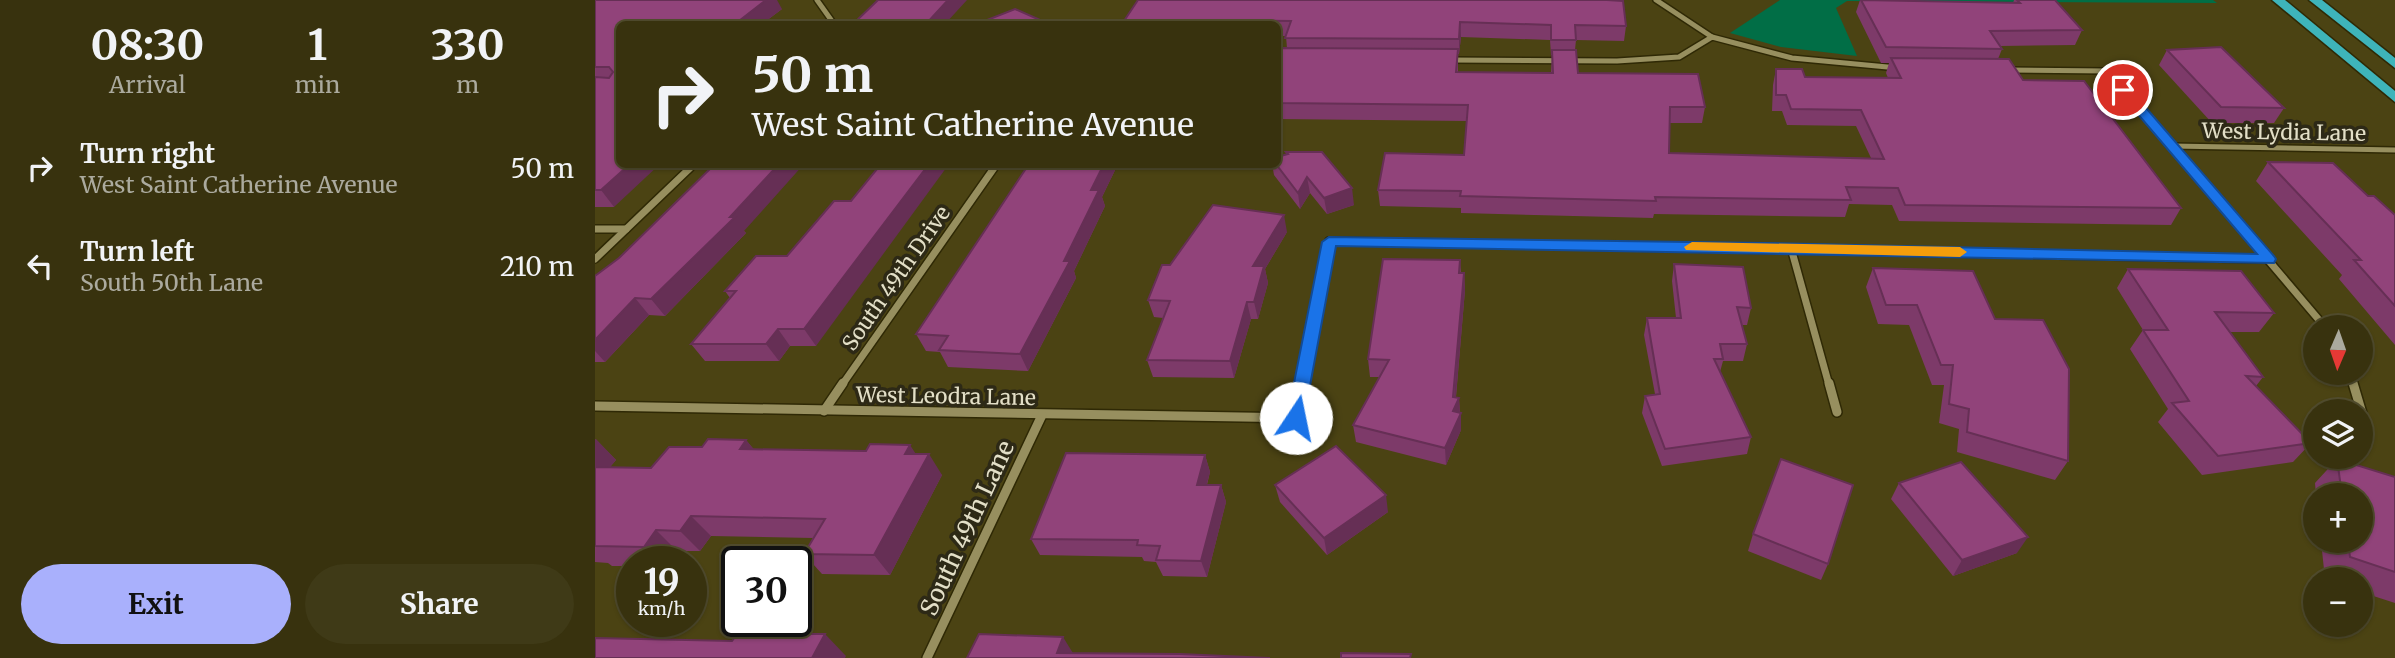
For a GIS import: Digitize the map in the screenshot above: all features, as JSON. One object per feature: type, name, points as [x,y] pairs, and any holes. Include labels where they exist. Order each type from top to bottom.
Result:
[{"type":"main road","points":[[2278,0],[2395,98]]},
{"type":"main road","points":[[2315,0],[2395,64]]},
{"type":"street","points":[[817,0],[832,21]]},
{"type":"street","points":[[1656,0],[1712,37],[1792,58],[1900,68]]},
{"type":"street","points":[[1441,60],[1617,61],[1679,57],[1712,37]]},
{"type":"street","points":[[1996,69],[2107,71],[2315,315]]},
{"type":"street","name":"West Lydia Lane","points":[[2172,146],[2395,150]]},
{"type":"street","points":[[595,259],[691,168]]},
{"type":"street","name":"South 49th Drive","points":[[824,411],[994,168]]},
{"type":"street","points":[[595,229],[626,229]]},
{"type":"street","name":"West Leodra Lane","points":[[595,406],[1296,418],[1329,242],[1791,248]]},
{"type":"street","points":[[1837,412],[1791,248],[2269,259]]},
{"type":"street","name":"South 49th Lane","points":[[927,658],[1042,415]]},
{"type":"green space","points":[[1780,0],[2213,0],[2217,3],[1847,1],[1836,8],[1857,56],[1781,47],[1730,33]]},
{"type":"building","points":[[595,0],[766,0],[739,21],[616,21],[616,168],[626,168],[601,190],[595,190],[595,77],[609,78],[613,72],[609,67],[595,67]]},
{"type":"building","points":[[878,0],[948,0],[929,21],[856,21]]},
{"type":"building","points":[[1138,0],[1607,0],[1623,1],[1626,26],[1575,25],[1576,40],[1551,40],[1551,25],[1460,22],[1459,39],[1285,38],[1291,21],[1124,21]]},
{"type":"building","points":[[1861,0],[2020,3],[2017,0],[2055,0],[2082,30],[1990,31],[2002,49],[1886,47]]},
{"type":"building","points":[[1015,9],[1042,21],[985,21]]},
{"type":"building","points":[[2221,47],[2284,108],[2221,107],[2167,50]]},
{"type":"building","points":[[1282,48],[1458,49],[1456,72],[1553,73],[1552,50],[1576,50],[1578,73],[1698,74],[1705,107],[1670,107],[1669,153],[1884,159],[1861,110],[1791,109],[1786,95],[1776,95],[1776,69],[1802,69],[1805,77],[1901,78],[1891,58],[2009,59],[2023,80],[2084,81],[2181,208],[1905,205],[1898,188],[1846,187],[1851,200],[1655,197],[1656,201],[1460,196],[1461,191],[1378,190],[1385,153],[1464,155],[1468,105],[1281,103]]},
{"type":"building","points":[[1286,152],[1322,152],[1352,188],[1324,198],[1307,177],[1298,193],[1279,168],[1281,156],[1288,154]]},
{"type":"building","points":[[2268,162],[2333,163],[2368,196],[2374,196],[2395,215],[2395,306],[2354,260],[2361,260]]},
{"type":"building","points":[[711,168],[775,168],[730,217],[735,217],[651,299],[635,298],[595,340],[595,276],[619,258]]},
{"type":"building","points":[[878,168],[926,168],[804,329],[778,329],[766,344],[691,344],[736,291],[725,291],[756,256],[787,256],[834,201],[851,201]]},
{"type":"building","points":[[1026,168],[1102,168],[1091,190],[1099,190],[1064,261],[1070,261],[1020,354],[939,350],[948,336],[916,334]]},
{"type":"building","points":[[1213,205],[1284,215],[1253,266],[1264,266],[1254,302],[1247,302],[1230,361],[1147,360],[1170,301],[1148,300],[1162,265],[1170,265]]},
{"type":"building","points":[[1383,259],[1460,260],[1459,273],[1464,273],[1453,397],[1459,398],[1453,411],[1461,413],[1445,448],[1353,425],[1389,360],[1368,359]]},
{"type":"building","points":[[1674,264],[1743,267],[1751,308],[1737,307],[1747,344],[1720,344],[1723,359],[1714,359],[1751,437],[1665,449],[1645,396],[1660,394],[1647,318],[1681,318]]},
{"type":"building","points":[[1873,268],[1973,271],[1995,319],[2043,320],[2069,369],[2068,461],[1967,432],[1969,409],[1949,404],[1953,365],[1941,365],[1917,305],[1886,305]]},
{"type":"building","points":[[2128,269],[2241,271],[2274,313],[2215,312],[2263,377],[2246,376],[2303,435],[2303,444],[2218,456],[2172,403],[2189,401],[2143,330],[2168,330]]},
{"type":"building","points":[[708,439],[746,440],[740,449],[866,451],[870,444],[910,445],[905,454],[929,454],[874,555],[812,554],[812,546],[809,546],[825,519],[691,516],[680,531],[656,530],[645,546],[595,546],[595,467],[651,468],[669,447],[702,447]]},
{"type":"building","points":[[1336,446],[1386,495],[1324,538],[1275,485]]},
{"type":"building","points":[[1066,453],[1205,455],[1197,485],[1221,485],[1201,561],[1156,560],[1160,546],[1137,545],[1138,540],[1031,539]]},
{"type":"building","points":[[1781,459],[1853,485],[1828,564],[1753,534]]},
{"type":"building","points":[[1961,462],[2028,537],[1962,560],[1899,483]]},
{"type":"building","points":[[2338,469],[2369,469],[2395,477],[2395,572],[2350,557],[2350,553],[2373,553],[2373,483],[2340,483]]},
{"type":"building","points":[[812,634],[825,634],[812,658],[595,658],[595,638],[732,641],[735,637],[812,637]]},
{"type":"building","points":[[979,634],[1063,637],[1057,653],[1270,658],[967,658]]},
{"type":"building","points":[[1341,653],[1411,654],[1410,658],[1341,658]]},
{"type":"slow traffic","points":[[1692,247],[1960,252]]},
{"type":"route","points":[[1296,418],[1329,242],[1764,247],[2269,259],[2123,90]]}]
